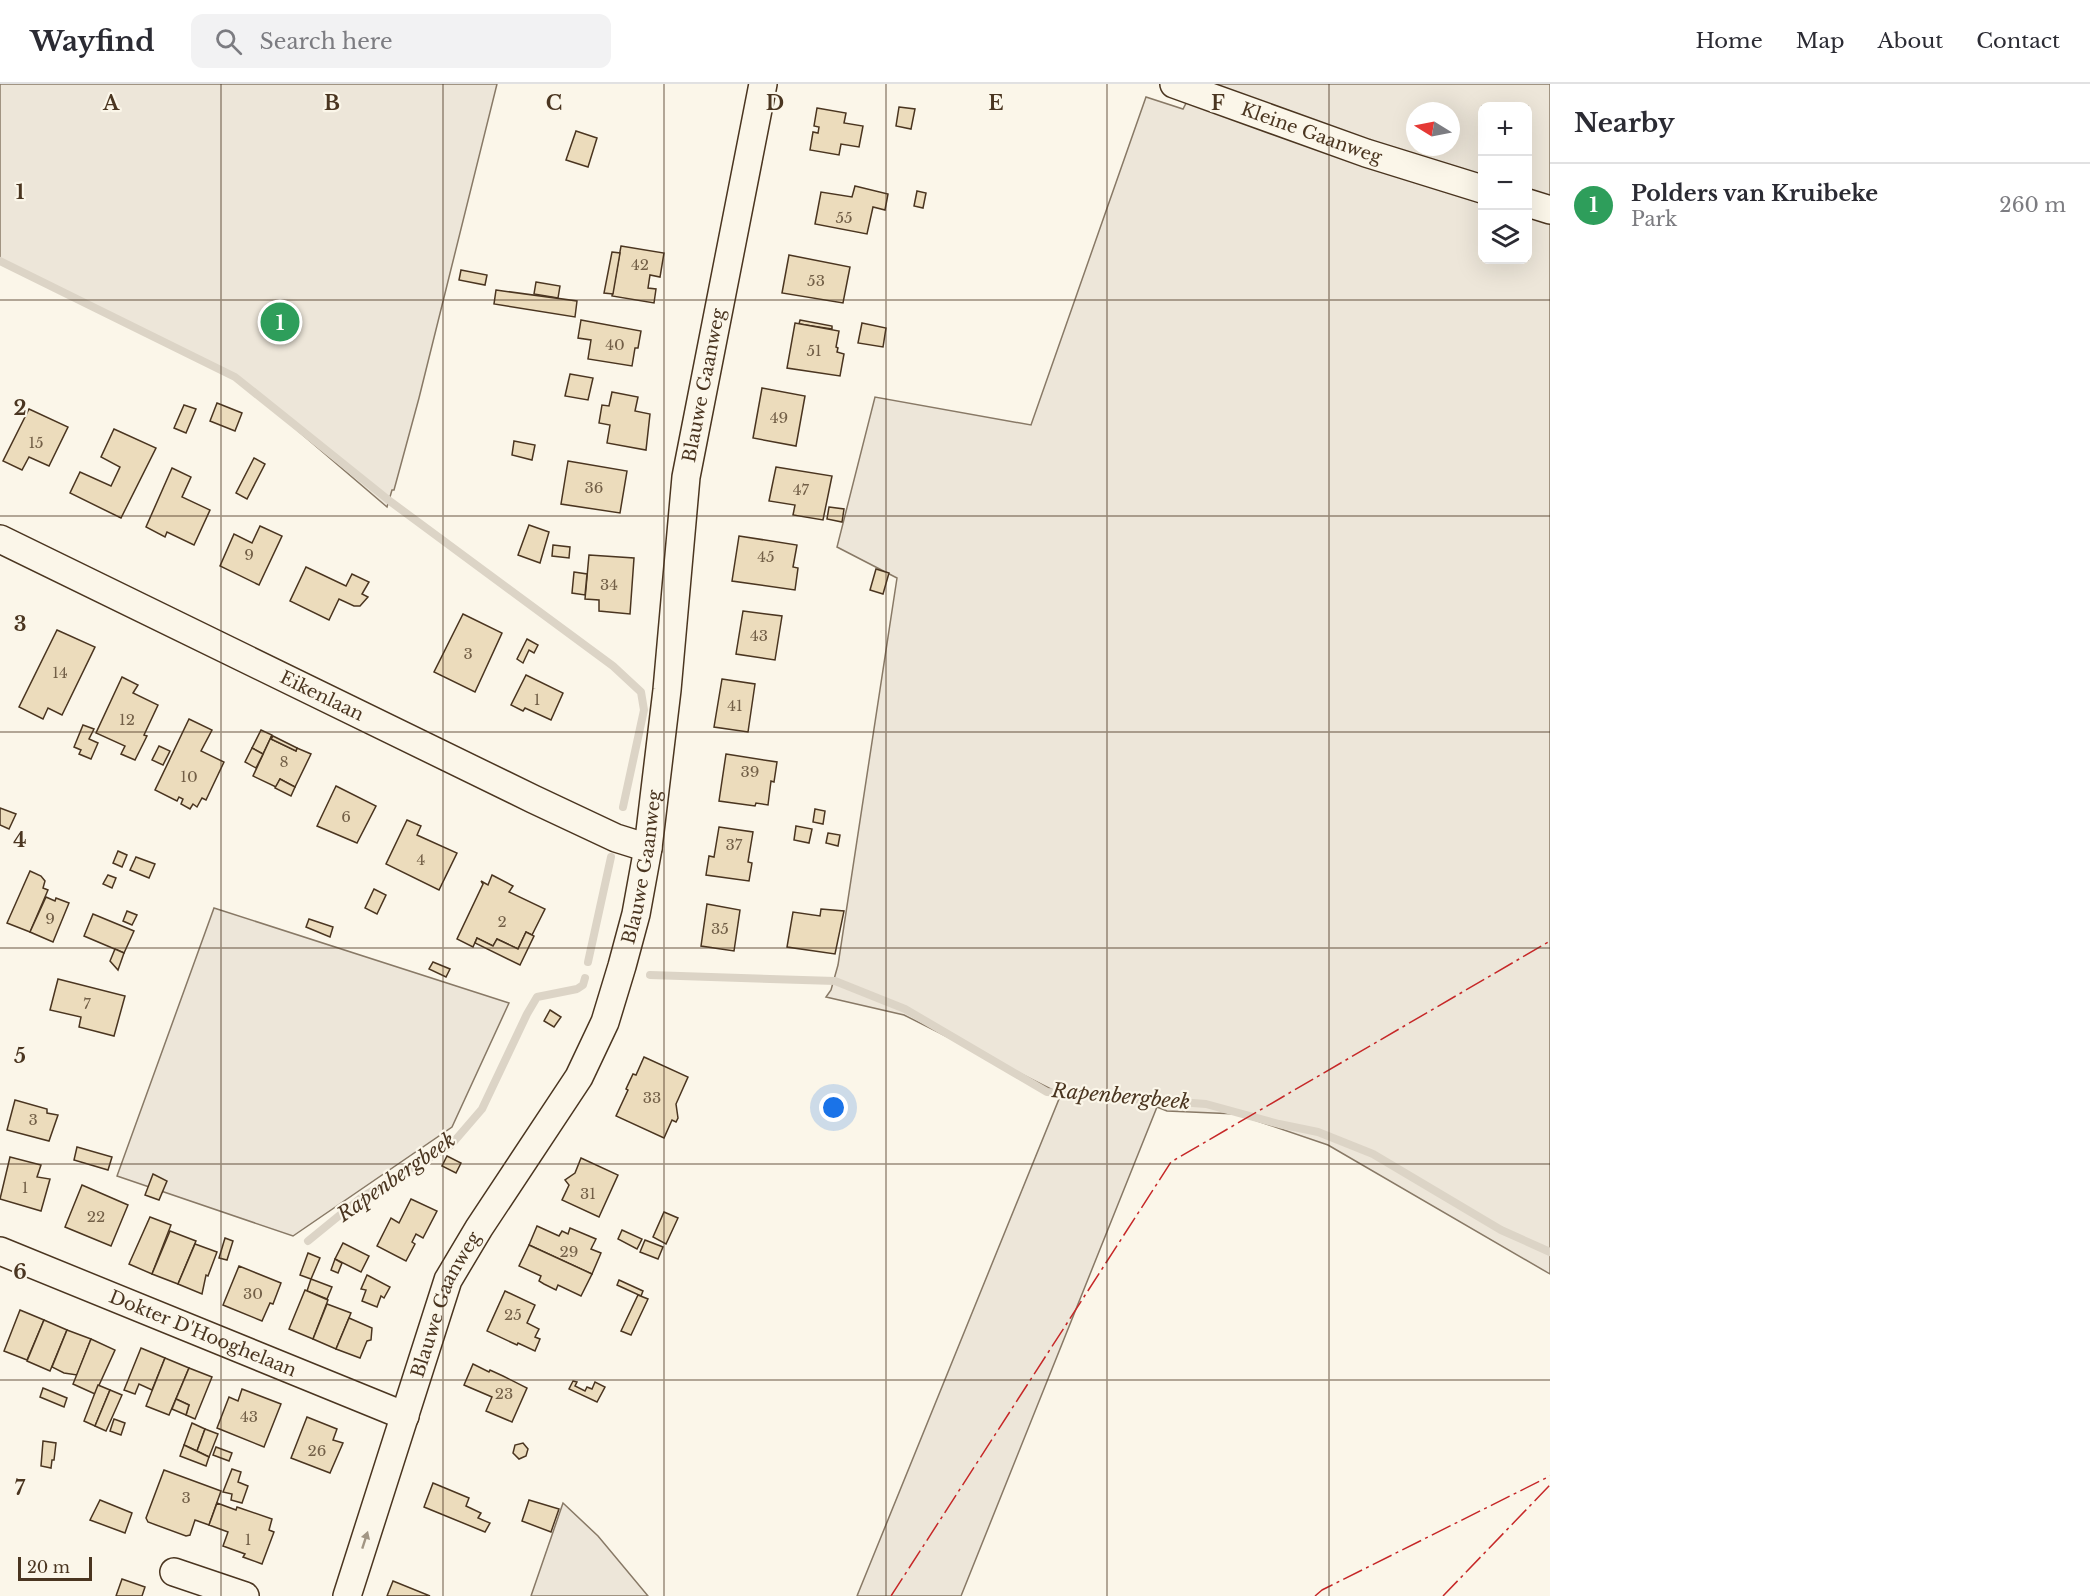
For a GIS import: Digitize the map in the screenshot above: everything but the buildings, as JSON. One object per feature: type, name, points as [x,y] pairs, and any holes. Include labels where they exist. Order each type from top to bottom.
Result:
[{"type":"street","name":"Blauwe Gaanweg","points":[[347,1596],[452,1273],[479,1228],[579,1077],[606,1022],[636,914],[648,849],[667,690],[686,477],[764,84]]},
{"type":"street","name":"Kleine Gaanweg","points":[[1174,84],[1366,153],[1478,188]]},
{"type":"street","points":[[1532,205],[1550,210]]},
{"type":"street","name":"Eikenlaan","points":[[0,539],[533,799],[616,838],[648,849]]},
{"type":"street","name":"Dokter D'Hooghelaan","points":[[0,1251],[405,1416]]},
{"type":"street","points":[[174,1572],[244,1596]]},
{"type":"shaded area","points":[[0,84],[497,84],[419,398],[394,490],[392,490],[387,507],[235,377],[0,261]]},
{"type":"shaded area","points":[[1196,84],[1550,84],[1550,1274],[1328,1145],[1237,1114],[1167,1111],[1157,1107],[961,1596],[857,1596],[1061,1094],[904,1015],[826,997],[831,990],[838,965],[897,578],[837,547],[875,397],[1031,425],[1146,97],[1183,109]]},
{"type":"shaded area","points":[[214,908],[509,1003],[452,1127],[293,1236],[117,1176]]},
{"type":"shaded area","points":[[563,1503],[598,1536],[648,1596],[531,1596]]},
{"type":"waterway","points":[[0,261],[235,377],[391,502],[613,666],[641,692],[644,710],[623,807]]},
{"type":"waterway","points":[[588,962],[611,857]]},
{"type":"waterway","name":"Rapenbergbeek","points":[[650,975],[835,981],[905,1009],[1047,1092],[1206,1104],[1318,1132],[1373,1154],[1501,1230],[1550,1252]]},
{"type":"waterway","name":"Rapenbergbeek","points":[[308,1241],[362,1197],[451,1145],[482,1109],[537,997],[577,989],[583,985],[585,978]]},
{"type":"power","points":[[891,1596],[1171,1162],[1550,941]]},
{"type":"power","points":[[1315,1596],[1322,1590],[1550,1476]]},
{"type":"power","points":[[1443,1596],[1550,1485]]},
{"type":"place","name":"Polders van Kruibeke","points":[[280,322]]}]
